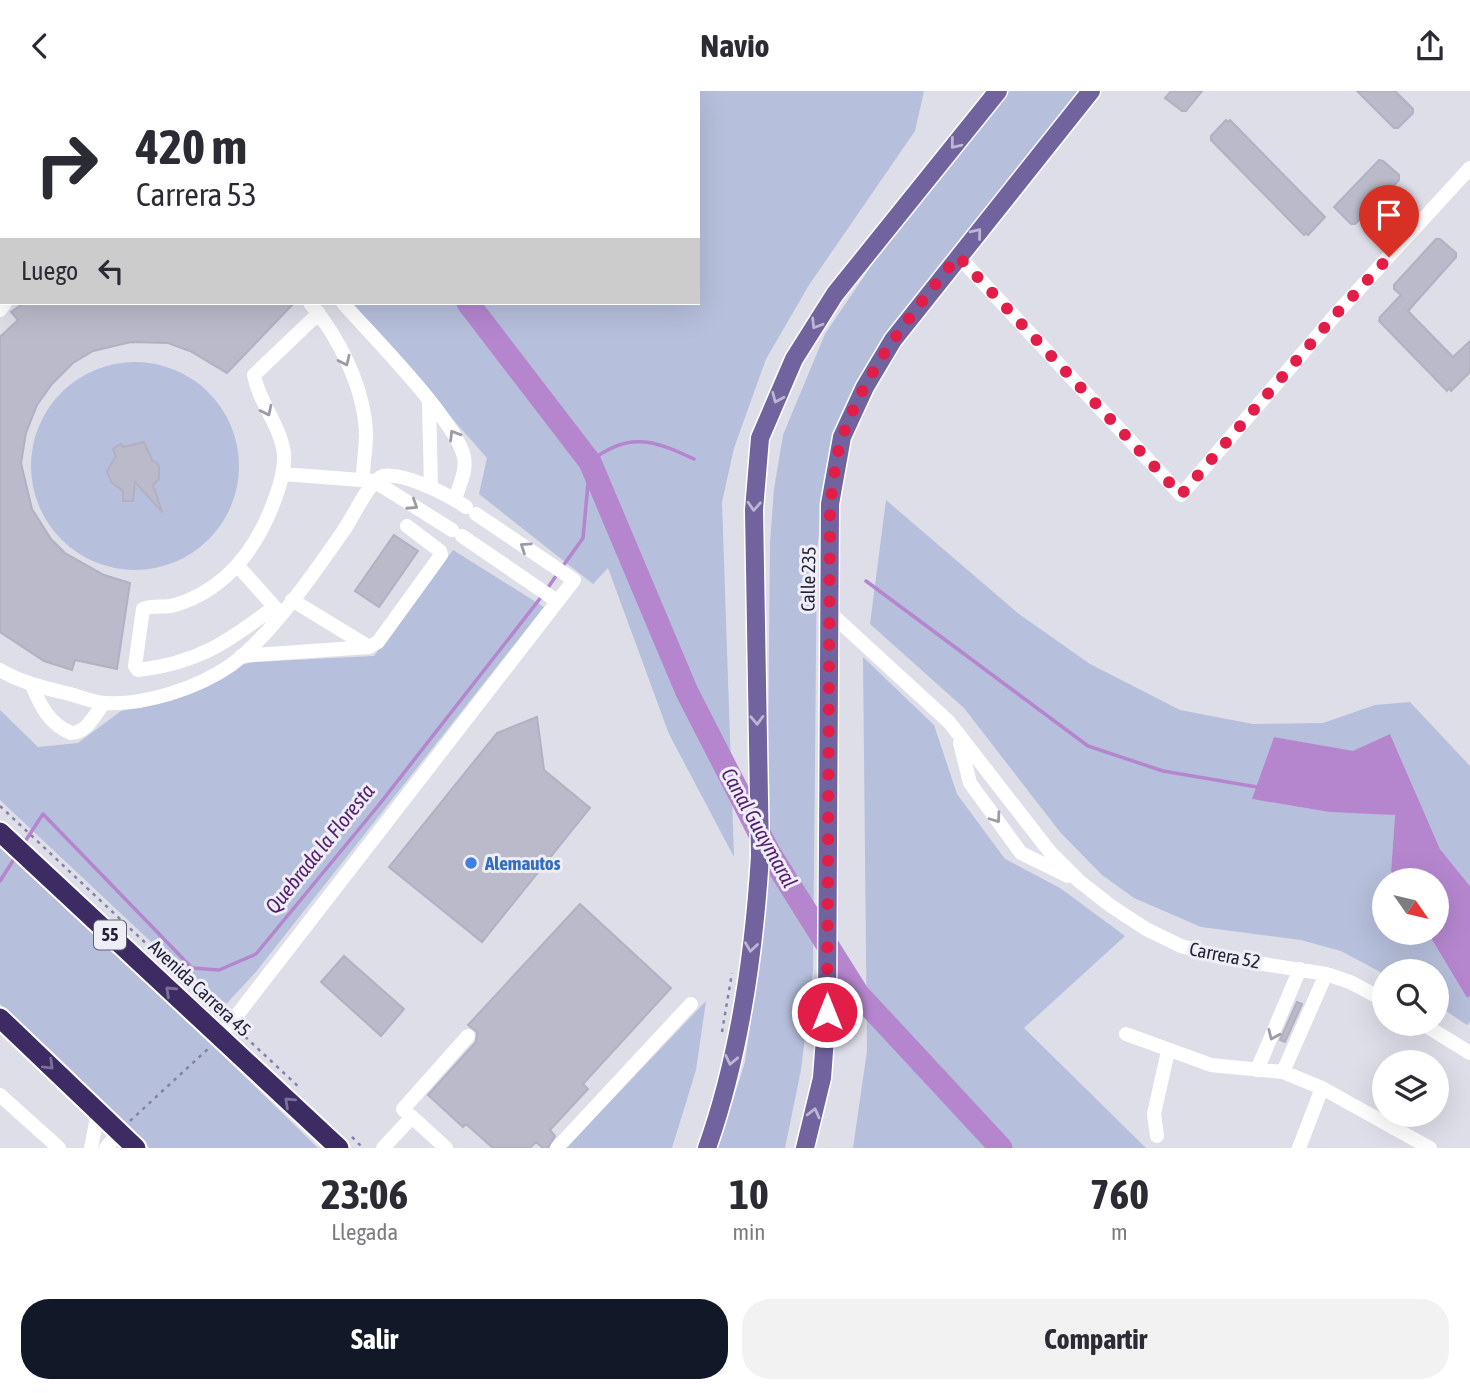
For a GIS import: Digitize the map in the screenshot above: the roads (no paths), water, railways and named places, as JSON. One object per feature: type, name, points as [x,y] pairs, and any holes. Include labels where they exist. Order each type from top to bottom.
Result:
[{"type":"highway","name":"Avenida Carrera 45","points":[[0,832],[225,1030],[342,1139]]},
{"type":"highway","points":[[0,1018],[136,1148]]},
{"type":"main road","points":[[707,1148],[720,1113],[736,992],[752,944],[760,856],[754,510],[760,438],[794,359],[835,293],[998,91]]},
{"type":"main road","name":"Calle 235","points":[[805,1148],[822,1078],[827,1012],[827,650],[830,504],[842,437],[865,387],[893,339],[1091,91]]},
{"type":"street","points":[[958,256],[1181,495],[1337,313],[1470,168]]},
{"type":"street","points":[[345,305],[452,429],[464,460],[466,507]]},
{"type":"street","points":[[315,308],[357,387],[366,435],[369,479],[345,528],[292,600],[230,641],[192,659],[136,669],[144,609],[174,605],[207,590],[237,566],[266,527],[283,474],[280,437],[256,386],[254,375],[315,308]]},
{"type":"street","points":[[429,402],[431,487]]},
{"type":"street","points":[[225,1030],[574,580],[466,507],[431,487],[384,476],[369,479],[283,474]]},
{"type":"street","points":[[369,479],[457,533],[557,601]]},
{"type":"street","points":[[240,656],[369,647],[382,638],[441,555],[440,551],[407,526]]},
{"type":"street","points":[[237,566],[277,610]]},
{"type":"street","points":[[292,600],[369,647]]},
{"type":"street","points":[[0,670],[32,685],[104,703],[142,700],[189,687],[230,666],[277,610]]},
{"type":"street","name":"Carrera 52","points":[[828,611],[948,722],[1024,823],[1079,881]]},
{"type":"street","points":[[827,650],[844,639],[865,645]]},
{"type":"street","points":[[32,685],[39,705],[50,718],[71,733],[81,731],[87,726],[104,703]]},
{"type":"street","name":"Carrera 52","points":[[958,735],[970,783],[1021,853],[1079,881],[1134,921],[1181,946],[1220,957],[1326,974],[1372,994]]},
{"type":"street","points":[[970,783],[978,788],[985,787],[988,780],[986,771]]},
{"type":"street","points":[[1257,1070],[1300,969]]},
{"type":"street","points":[[1283,1072],[1326,974]]},
{"type":"street","points":[[557,1148],[691,1004]]},
{"type":"street","points":[[1126,1034],[1211,1065],[1283,1072],[1322,1088],[1430,1148]]},
{"type":"street","points":[[446,1148],[403,1109],[468,1036]]},
{"type":"street","points":[[1442,1036],[1470,1053]]},
{"type":"street","points":[[1157,1136],[1154,1114],[1168,1051]]},
{"type":"street","points":[[1299,1148],[1322,1088]]},
{"type":"street","points":[[0,1095],[59,1148]]},
{"type":"street","points":[[91,1148],[99,1112]]},
{"type":"street","points":[[383,1148],[394,1142],[412,1117]]},
{"type":"street","points":[[106,1148],[119,1132]]},
{"type":"waterway","name":"Canal Guaymaral","points":[[470,305],[590,462],[687,692],[769,852],[858,994],[1001,1148]]},
{"type":"waterway","name":"Quebrada la Floresta","points":[[563,566],[583,538],[590,462],[603,452],[629,442],[653,443],[694,459]]},
{"type":"waterway","name":"Quebrada la Floresta","points":[[547,589],[558,573]]},
{"type":"waterway","name":"Canal Guaymaral","points":[[866,581],[1088,746],[1163,771],[1257,787]]},
{"type":"waterway","name":"Quebrada la Floresta","points":[[24,843],[43,814],[192,968],[219,970],[256,954],[378,806],[542,596]]},
{"type":"waterway","name":"Quebrada la Floresta","points":[[0,881],[16,856]]},
{"type":"place","name":"Alemautos","points":[[471,863]]}]
